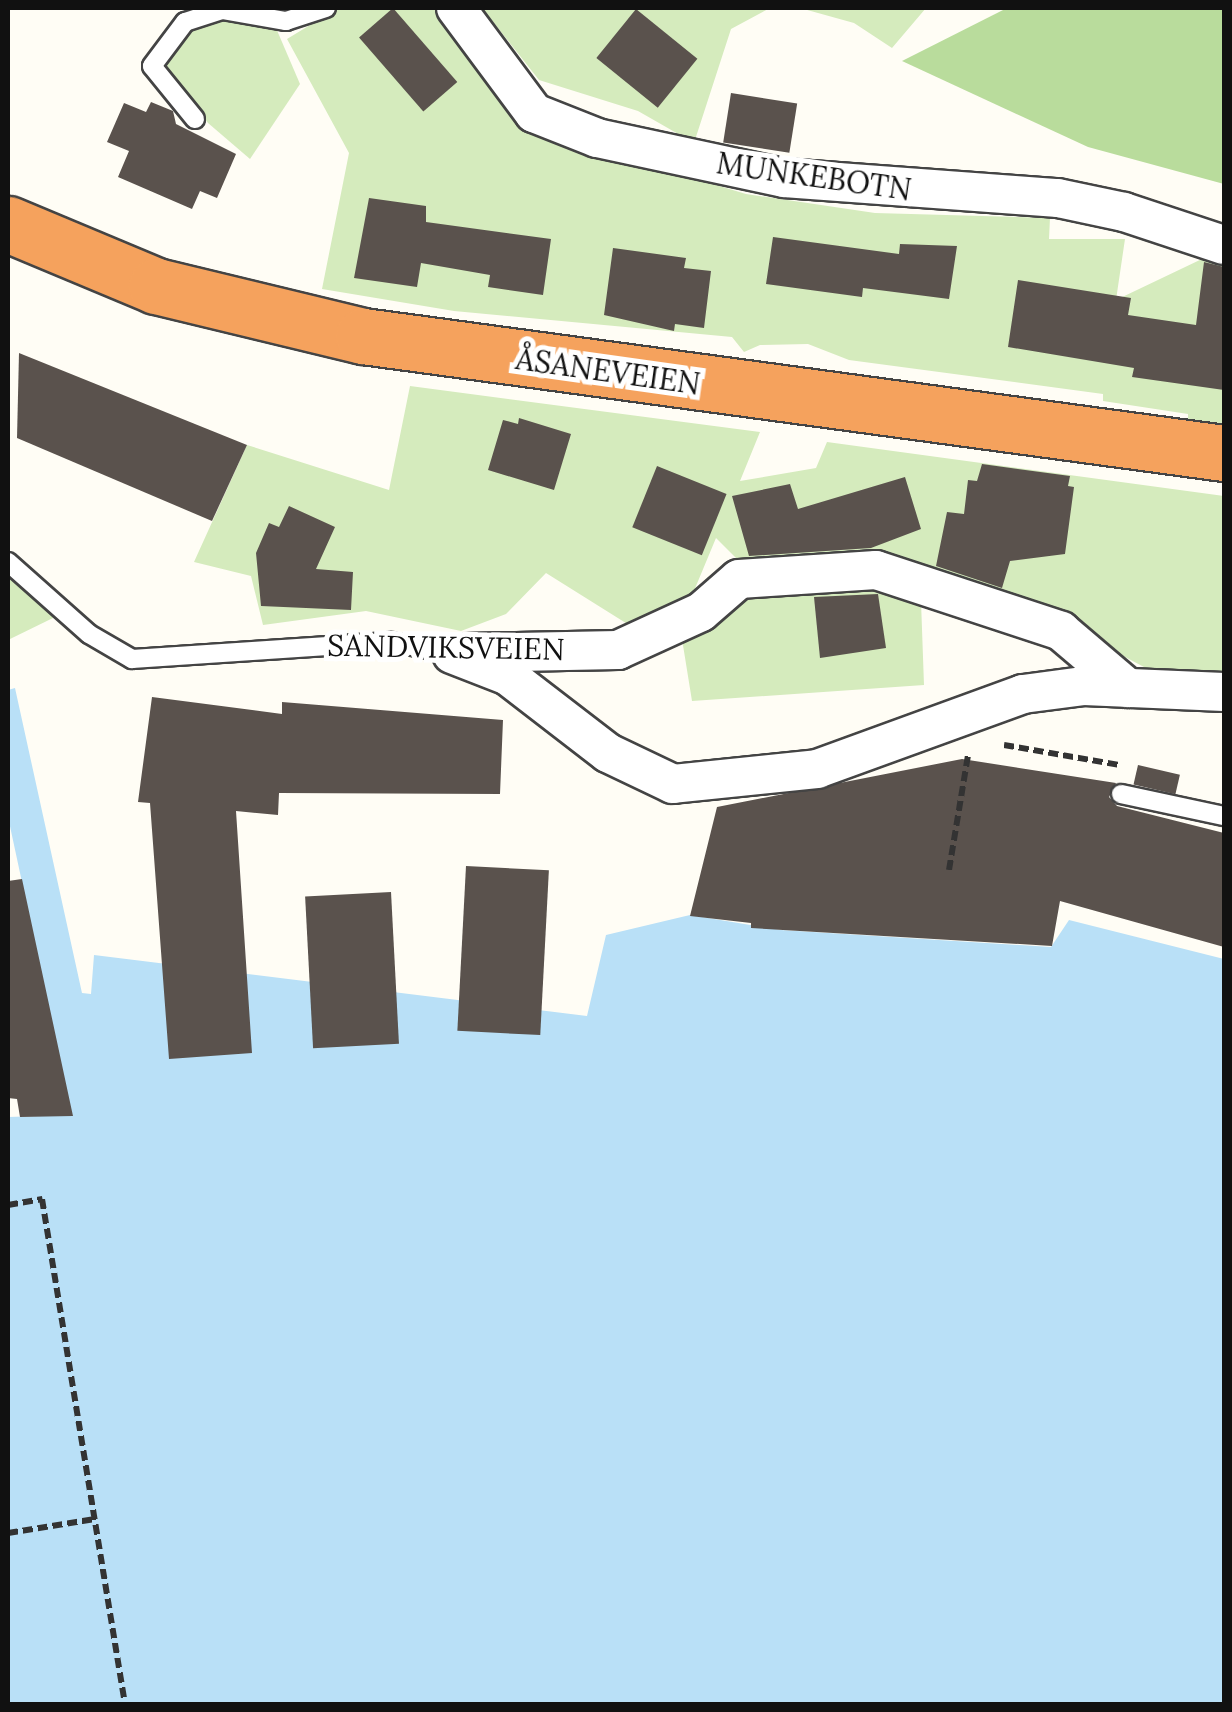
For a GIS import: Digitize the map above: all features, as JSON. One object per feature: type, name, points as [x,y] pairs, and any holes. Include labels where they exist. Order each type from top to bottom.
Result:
[{"type":"highway","name":"ÅSANEVEIEN","points":[[8,224],[156,286],[363,336],[1224,454]]},
{"type":"street","name":"MUNKEBOTN","points":[[456,8],[534,113],[597,138],[784,178],[1058,198],[1224,246]]},
{"type":"street","name":"SANDVIKSVEIEN","points":[[452,654],[618,650],[701,612],[739,579],[876,570],[1061,632],[1128,688]]},
{"type":"street","points":[[452,654],[508,676],[641,774],[672,784],[817,769],[1024,694],[1128,688],[1224,692]]},
{"type":"lane","points":[[194,120],[152,66],[184,22],[222,10],[286,22],[326,8]]},
{"type":"lane","name":"SANDVIKSVEIEN","points":[[8,562],[98,641],[132,659],[390,642],[452,654]]},
{"type":"lane","points":[[1122,794],[1224,816]]},
{"type":"path","points":[[948,756],[989,746],[1128,767],[1122,794]]},
{"type":"path","points":[[949,870],[968,754]]},
{"type":"path","points":[[8,1205],[42,1199],[125,1704]]},
{"type":"path","points":[[8,1533],[95,1519]]},
{"type":"green space","points":[[338,8],[434,8],[502,97],[673,172],[746,194],[875,213],[1050,218],[1049,239],[1125,239],[1116,300],[1204,258],[1224,261],[1224,432],[1188,427],[1188,414],[1103,401],[1103,394],[849,360],[808,344],[760,345],[744,352],[732,337],[454,311],[322,289],[349,153],[287,39]]},
{"type":"green space","points":[[482,8],[770,8],[731,29],[694,143],[638,111],[539,80]]},
{"type":"green space","points":[[800,8],[926,8],[892,48],[854,23]]},
{"type":"green space","points":[[1007,8],[1224,8],[1224,184],[1088,147],[902,61]]},
{"type":"green space","points":[[214,19],[276,28],[300,84],[250,159],[208,123],[163,63],[187,31]]},
{"type":"green space","points":[[410,386],[760,432],[740,481],[816,468],[827,442],[1224,496],[1224,681],[1161,676],[1061,623],[934,578],[755,577],[716,538],[686,610],[637,630],[546,573],[506,614],[461,631],[366,611],[263,625],[251,576],[194,562],[247,445],[389,490]]},
{"type":"green space","points":[[8,576],[55,617],[8,640]]},
{"type":"green space","points":[[876,581],[921,601],[924,685],[692,701],[682,639],[721,620],[724,602]]},
{"type":"water","points":[[15,688],[82,993],[91,994],[94,955],[587,1016],[606,935],[690,915],[781,930],[1051,947],[1069,920],[1224,959],[1224,1704],[8,1704],[8,1117],[72,1115],[8,817],[8,690]]},
{"type":"building","points":[[393,8],[457,82],[423,111],[359,38]]},
{"type":"building","points":[[636,9],[697,59],[658,108],[596,58]]},
{"type":"building","points":[[731,93],[797,103],[789,153],[723,142]]},
{"type":"building","points":[[151,102],[173,111],[176,124],[236,154],[217,198],[200,191],[192,209],[118,177],[129,151],[107,142],[124,103],[146,112]]},
{"type":"building","points":[[369,198],[426,206],[426,222],[551,239],[543,295],[488,287],[490,275],[421,263],[417,287],[354,278]]},
{"type":"building","points":[[773,237],[899,254],[900,244],[957,246],[949,299],[863,288],[862,297],[766,284]]},
{"type":"building","points":[[613,248],[686,258],[684,268],[711,271],[704,328],[675,324],[674,331],[604,315]]},
{"type":"building","points":[[1204,262],[1224,267],[1224,390],[1132,377],[1134,368],[1008,347],[1018,280],[1131,298],[1128,315],[1196,325]]},
{"type":"building","points":[[19,353],[247,445],[212,521],[17,438]]},
{"type":"building","points":[[519,418],[571,434],[554,490],[488,470],[503,420],[518,424]]},
{"type":"building","points":[[982,464],[1070,476],[1068,486],[1074,487],[1065,554],[1010,561],[1002,588],[936,566],[947,512],[964,514],[968,480],[977,481]]},
{"type":"building","points":[[657,466],[727,494],[702,555],[632,527]]},
{"type":"building","points":[[905,477],[921,529],[871,548],[749,556],[732,496],[790,484],[798,509]]},
{"type":"building","points":[[289,506],[335,527],[316,569],[353,572],[351,610],[261,606],[256,553],[269,523],[279,527]]},
{"type":"building","points":[[878,594],[886,648],[820,658],[814,597]]},
{"type":"building","points":[[152,697],[282,714],[282,702],[503,720],[500,794],[279,793],[278,815],[236,811],[252,1053],[169,1059],[150,803],[138,802]]},
{"type":"building","points":[[962,759],[1116,783],[1109,797],[1117,806],[1224,833],[1224,947],[1060,901],[1052,946],[751,928],[751,923],[690,916],[717,807]]},
{"type":"building","points":[[1138,765],[1180,775],[1175,794],[1134,784]]},
{"type":"building","points":[[466,866],[549,870],[540,1035],[457,1031]]},
{"type":"building","points":[[22,879],[73,1116],[20,1117],[17,1099],[8,1098],[8,881]]},
{"type":"building","points":[[391,892],[399,1044],[313,1048],[305,897]]}]
